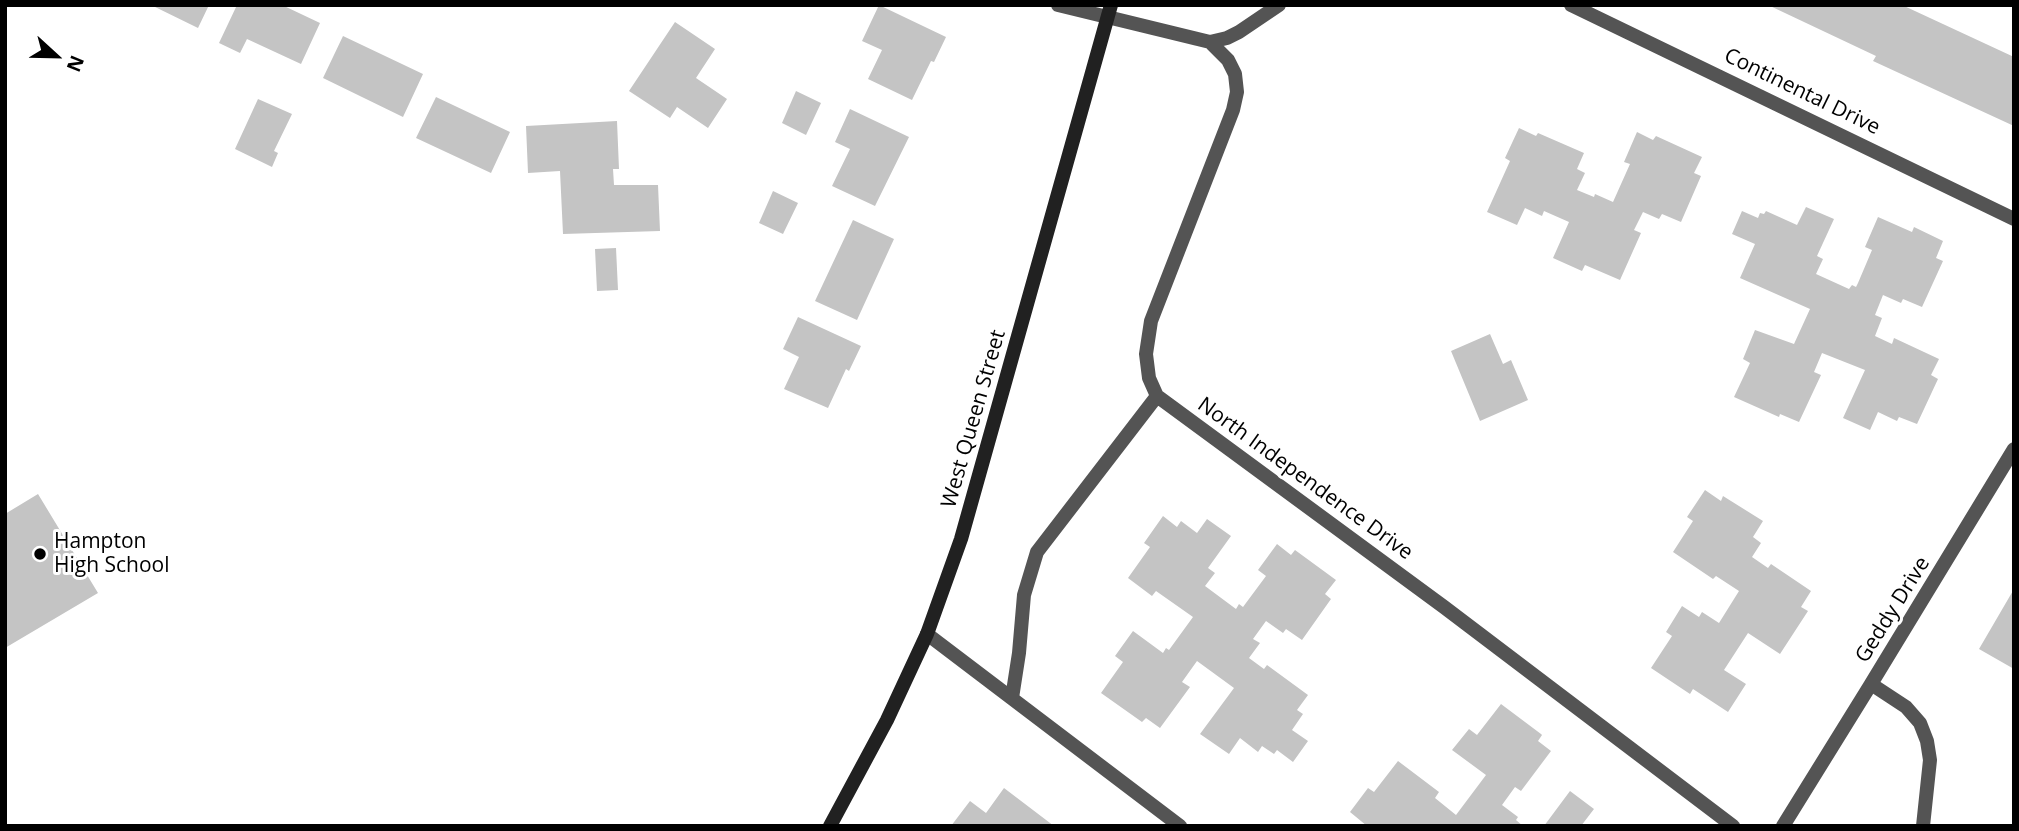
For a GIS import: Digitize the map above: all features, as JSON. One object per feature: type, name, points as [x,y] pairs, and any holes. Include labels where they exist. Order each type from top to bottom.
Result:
[{"type":"main road","name":"West Queen Street","points":[[830,826],[887,720],[927,634],[961,539],[1109,11]]},
{"type":"street","points":[[1012,698],[1024,595],[1037,552],[1157,396],[1149,378],[1146,354],[1151,321],[1233,110],[1237,92],[1235,74],[1228,60],[1210,42],[1109,11],[1058,5]]},
{"type":"street","points":[[1210,42],[1239,32],[1279,5]]},
{"type":"street","name":"Continental Drive","points":[[1571,5],[2014,219]]},
{"type":"street","name":"North Independence Drive","points":[[1157,396],[1444,607],[1733,826]]},
{"type":"street","name":"Geddy Drive","points":[[1923,826],[1930,760],[1927,741],[1920,723],[1906,707],[1871,684],[2014,449]]},
{"type":"street","points":[[927,634],[1180,826]]},
{"type":"street","points":[[1783,826],[1871,684]]},
{"type":"building","points":[[151,5],[209,5],[198,28]]},
{"type":"building","points":[[237,5],[282,5],[320,23],[301,64],[247,39],[240,53],[219,43]]},
{"type":"building","points":[[879,5],[946,37],[912,100],[868,79],[882,50],[862,41]]},
{"type":"building","points":[[1768,5],[1902,5],[2014,57],[2014,126],[1873,61],[1876,56]]},
{"type":"building","points":[[675,22],[715,49],[696,78],[727,99],[708,128],[677,107],[670,118],[629,91]]},
{"type":"building","points":[[343,36],[423,74],[403,117],[323,78]]},
{"type":"building","points":[[796,91],[821,103],[806,135],[782,123]]},
{"type":"building","points":[[436,97],[510,132],[491,173],[416,138]]},
{"type":"building","points":[[258,99],[292,114],[274,151],[278,153],[272,167],[235,149]]},
{"type":"building","points":[[850,109],[909,137],[875,206],[832,186],[850,149],[835,142]]},
{"type":"building","points":[[617,121],[619,169],[613,169],[614,185],[658,185],[660,231],[563,234],[560,171],[528,173],[526,126]]},
{"type":"building","points":[[1519,128],[1536,136],[1538,133],[1584,153],[1577,169],[1585,173],[1577,190],[1594,197],[1595,194],[1613,202],[1630,164],[1624,162],[1637,132],[1653,140],[1656,136],[1702,157],[1694,173],[1701,176],[1681,222],[1662,214],[1659,219],[1643,212],[1634,230],[1641,233],[1620,280],[1585,265],[1582,271],[1553,258],[1569,222],[1544,211],[1542,216],[1525,208],[1517,225],[1487,212],[1510,161],[1505,158]]},
{"type":"building","points":[[773,191],[798,203],[783,234],[759,223]]},
{"type":"building","points":[[1806,207],[1834,219],[1817,256],[1823,259],[1816,274],[1849,289],[1852,285],[1856,287],[1872,250],[1865,247],[1878,217],[1912,232],[1914,227],[1943,241],[1936,258],[1943,261],[1922,307],[1903,299],[1901,303],[1883,295],[1875,315],[1882,318],[1875,336],[1892,344],[1894,338],[1939,359],[1931,375],[1938,379],[1917,424],[1899,417],[1897,421],[1878,412],[1870,430],[1843,418],[1865,370],[1822,353],[1814,372],[1821,375],[1799,422],[1780,414],[1779,417],[1734,397],[1750,363],[1743,359],[1755,330],[1794,344],[1810,309],[1740,278],[1755,244],[1732,234],[1742,211],[1758,218],[1760,213],[1764,214],[1766,211],[1797,225]]},
{"type":"building","points":[[853,220],[894,239],[857,320],[815,301]]},
{"type":"building","points":[[616,248],[618,290],[597,291],[595,249]]},
{"type":"building","points":[[798,317],[861,346],[849,371],[846,369],[828,408],[784,389],[799,357],[783,349]]},
{"type":"building","points":[[1490,334],[1503,364],[1511,360],[1528,400],[1480,421],[1451,351]]},
{"type":"building","points":[[1705,490],[1721,501],[1723,496],[1763,521],[1753,537],[1761,543],[1752,557],[1768,568],[1771,564],[1811,591],[1801,607],[1808,611],[1780,654],[1748,633],[1724,670],[1746,684],[1728,712],[1693,689],[1690,694],[1651,668],[1672,636],[1666,632],[1682,606],[1699,617],[1702,612],[1719,623],[1739,591],[1716,576],[1713,579],[1673,552],[1693,521],[1687,517]]},
{"type":"building","name":"Hampton High School","points":[[38,494],[98,593],[5,648],[5,514]]},
{"type":"building","points":[[1163,516],[1177,527],[1181,521],[1197,533],[1207,519],[1231,536],[1208,568],[1215,573],[1205,586],[1236,609],[1239,604],[1243,607],[1266,576],[1258,570],[1277,544],[1291,555],[1295,550],[1336,580],[1325,594],[1331,599],[1302,640],[1286,629],[1283,633],[1266,621],[1253,639],[1260,643],[1249,658],[1264,669],[1267,665],[1308,695],[1297,710],[1303,714],[1292,730],[1308,741],[1293,762],[1277,750],[1274,754],[1262,746],[1258,752],[1240,738],[1229,754],[1200,734],[1234,688],[1197,661],[1182,682],[1190,687],[1160,728],[1146,718],[1142,722],[1101,693],[1123,662],[1115,656],[1133,631],[1163,653],[1166,648],[1169,650],[1193,617],[1156,591],[1152,596],[1128,578],[1150,547],[1144,543]]},
{"type":"building","points":[[2014,589],[2014,669],[1979,649]]},
{"type":"building","points":[[1501,704],[1541,734],[1538,741],[1551,751],[1521,791],[1515,787],[1502,805],[1518,817],[1516,820],[1523,826],[1367,826],[1350,812],[1368,788],[1374,792],[1398,761],[1439,792],[1435,798],[1456,815],[1486,775],[1452,750],[1469,729],[1477,735]]},
{"type":"building","points":[[1004,788],[1054,826],[951,826],[970,801],[986,813]]},
{"type":"building","points":[[1570,791],[1594,809],[1581,826],[1544,826]]},
{"type":"place","name":"Hampton High School","points":[[40,554]]}]
